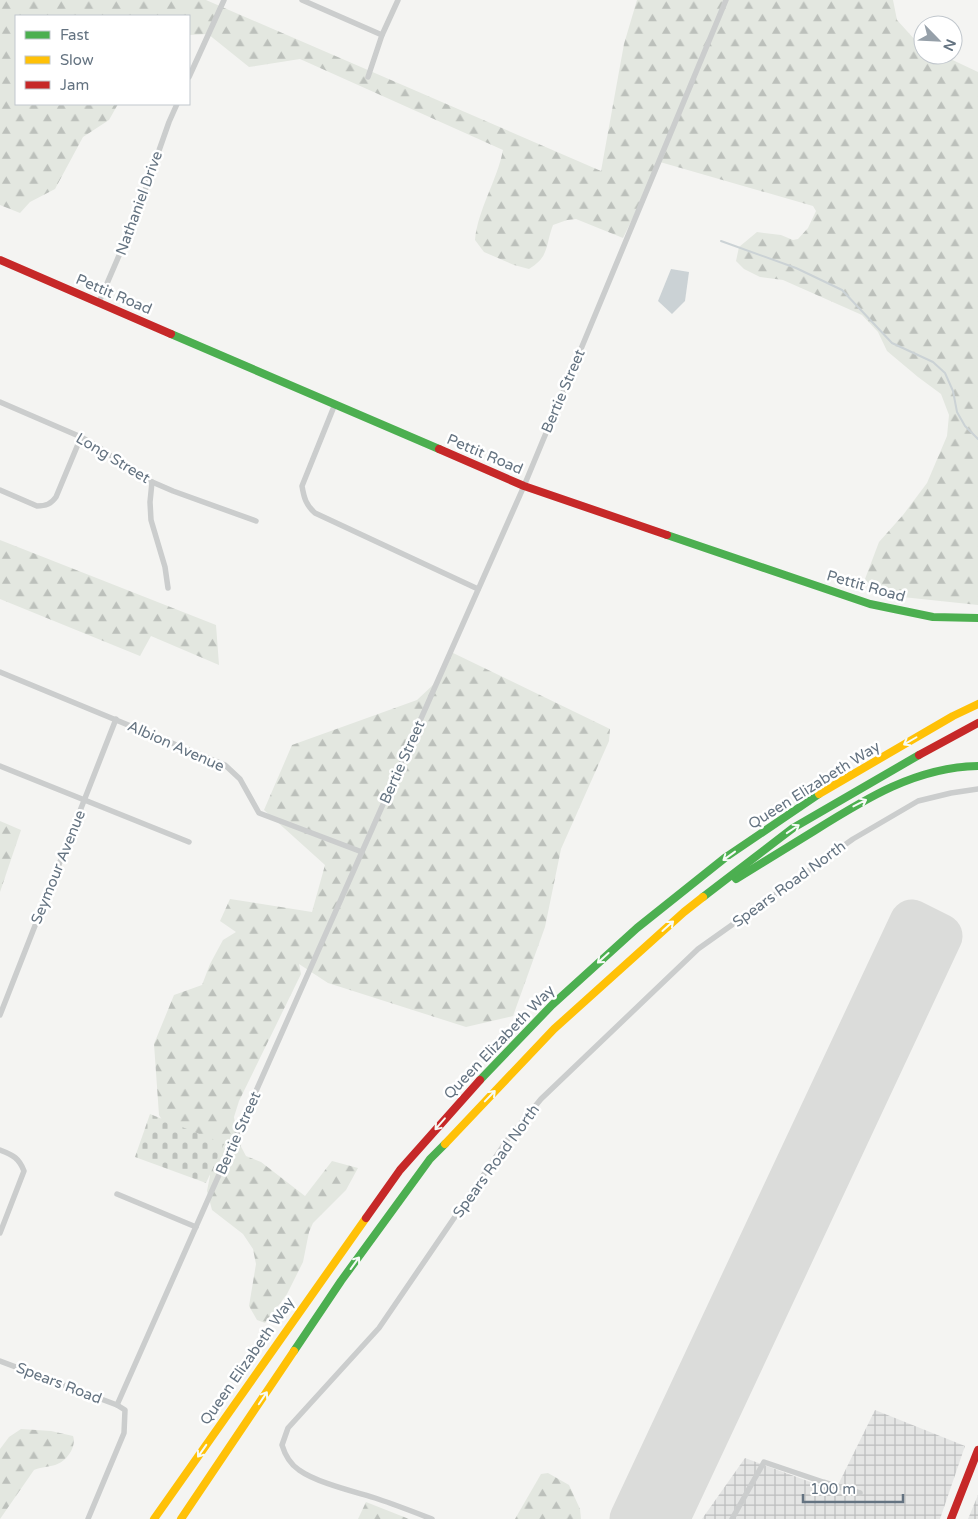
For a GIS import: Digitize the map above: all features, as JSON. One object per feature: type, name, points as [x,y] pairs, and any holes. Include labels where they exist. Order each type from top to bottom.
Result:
[{"type":"main road","name":"Pettit Road","points":[[0,260],[524,486],[870,604],[933,617],[978,618]]},
{"type":"main road","name":"Queen Elizabeth Way","points":[[154,1519],[334,1261],[400,1170],[473,1086],[552,1004],[637,928],[726,858],[822,792],[978,702]]},
{"type":"main road","name":"Queen Elizabeth Way","points":[[181,1519],[342,1281],[430,1159],[554,1030],[684,912],[793,828],[895,767],[978,723]]},
{"type":"main road","points":[[684,912],[852,808],[884,791],[931,771],[965,765],[978,766]]},
{"type":"main road","points":[[952,1519],[978,1450]]},
{"type":"main road","points":[[150,1519],[192,1465]]},
{"type":"street","points":[[190,75],[224,0]]},
{"type":"street","points":[[302,0],[382,36]]},
{"type":"street","points":[[368,77],[382,36],[398,0]]},
{"type":"street","name":"Bertie Street","points":[[117,1405],[524,486],[726,0]]},
{"type":"street","name":"Nathaniel Drive","points":[[99,302],[132,224],[177,105]]},
{"type":"street","name":"Long Street","points":[[0,402],[81,437],[100,448],[136,475],[173,491],[256,521]]},
{"type":"street","points":[[336,404],[302,486],[304,498],[309,508],[315,513],[478,589]]},
{"type":"street","points":[[0,490],[37,506],[51,503],[56,497],[81,437]]},
{"type":"street","points":[[152,482],[150,520],[165,567],[168,588]]},
{"type":"street","name":"Albion Avenue","points":[[0,672],[225,766],[240,779],[259,813],[362,852]]},
{"type":"street","name":"Seymour Avenue","points":[[0,1015],[116,719]]},
{"type":"street","points":[[0,766],[189,842]]},
{"type":"street","name":"Spears Road North","points":[[432,1519],[340,1488],[297,1469],[290,1462],[282,1445],[288,1428],[378,1328],[508,1139],[541,1099],[698,949],[852,839],[918,801],[951,792],[978,789]]},
{"type":"street","points":[[0,1150],[14,1155],[24,1171],[0,1232]]},
{"type":"street","points":[[117,1194],[196,1227]]},
{"type":"street","name":"Spears Road","points":[[0,1361],[117,1405]]},
{"type":"street","points":[[88,1519],[124,1433],[125,1410],[117,1405]]},
{"type":"street","points":[[732,1519],[764,1462],[860,1493]]},
{"type":"shaded area","points":[[671,269],[689,272],[685,301],[672,314],[658,301]]},
{"type":"shaded area","points":[[875,1410],[965,1446],[940,1519],[702,1519],[745,1458],[835,1491]]},
{"type":"shaded area","points":[[978,1495],[978,1519],[968,1519]]},
{"type":"green space","points":[[0,0],[206,0],[601,171],[624,44],[637,0],[893,0],[897,20],[913,38],[913,65],[963,65],[978,72],[978,605],[893,596],[874,589],[865,579],[879,542],[903,515],[927,483],[947,436],[949,415],[941,394],[887,351],[878,332],[862,315],[783,280],[760,277],[744,269],[736,261],[739,247],[757,232],[781,235],[793,240],[798,239],[808,228],[816,211],[813,206],[660,162],[623,238],[576,219],[567,220],[553,225],[544,255],[529,269],[514,265],[484,252],[475,240],[480,217],[497,173],[503,150],[300,59],[249,67],[208,34],[190,35],[190,15],[15,15],[15,105],[117,105],[109,120],[83,137],[55,189],[30,202],[20,213],[0,205]]},
{"type":"green space","points":[[0,540],[216,625],[219,665],[151,636],[140,656],[0,599]]},
{"type":"green space","points":[[449,651],[610,729],[609,741],[561,849],[545,927],[513,1016],[466,1027],[328,983],[299,964],[301,974],[239,1101],[234,1117],[238,1141],[246,1156],[261,1162],[305,1196],[332,1161],[358,1168],[346,1190],[313,1223],[309,1232],[303,1262],[287,1294],[265,1323],[257,1320],[249,1306],[256,1264],[253,1249],[243,1234],[212,1210],[207,1191],[210,1176],[207,1162],[169,1131],[159,1115],[154,1044],[174,995],[202,985],[210,964],[223,940],[236,932],[220,921],[230,899],[312,912],[325,865],[264,810],[292,745],[417,700],[434,684]]},
{"type":"green space","points":[[0,821],[21,830],[0,892]]},
{"type":"green space","points":[[150,1114],[224,1144],[206,1183],[135,1157]]},
{"type":"green space","points":[[21,1429],[51,1431],[73,1436],[73,1445],[70,1454],[63,1461],[34,1470],[0,1519],[0,1449],[9,1437]]},
{"type":"green space","points":[[548,1473],[569,1485],[580,1509],[581,1519],[515,1519],[541,1474]]},
{"type":"green space","points":[[366,1502],[409,1519],[358,1519]]},
{"type":"waterway","points":[[721,241],[796,268],[842,290],[892,343],[933,362],[945,373],[953,391],[957,412],[965,426],[978,439]]},
{"type":"runway","points":[[632,1519],[912,922],[940,936],[667,1519]]},
{"type":"traffic: fast","points":[[171,334],[439,449]]},
{"type":"traffic: fast","points":[[667,535],[870,604],[933,617],[978,618]]},
{"type":"traffic: fast","points":[[703,897],[793,828],[919,755]]},
{"type":"traffic: fast","points":[[736,879],[852,807],[892,787],[933,772],[978,766]]},
{"type":"traffic: fast","points":[[480,1080],[552,1005],[637,928],[726,857],[819,794]]},
{"type":"traffic: fast","points":[[294,1351],[341,1281],[430,1159],[445,1144]]},
{"type":"traffic: slow","points":[[819,794],[953,716],[978,704]]},
{"type":"traffic: slow","points":[[445,1144],[554,1029],[703,897]]},
{"type":"traffic: slow","points":[[154,1519],[366,1218]]},
{"type":"traffic: slow","points":[[181,1519],[294,1351]]},
{"type":"traffic: jam","points":[[0,260],[171,334]]},
{"type":"traffic: jam","points":[[439,449],[524,486],[667,535]]},
{"type":"traffic: jam","points":[[919,755],[978,723]]},
{"type":"traffic: jam","points":[[366,1218],[400,1170],[480,1080]]},
{"type":"traffic: jam","points":[[951,1519],[978,1450]]}]
